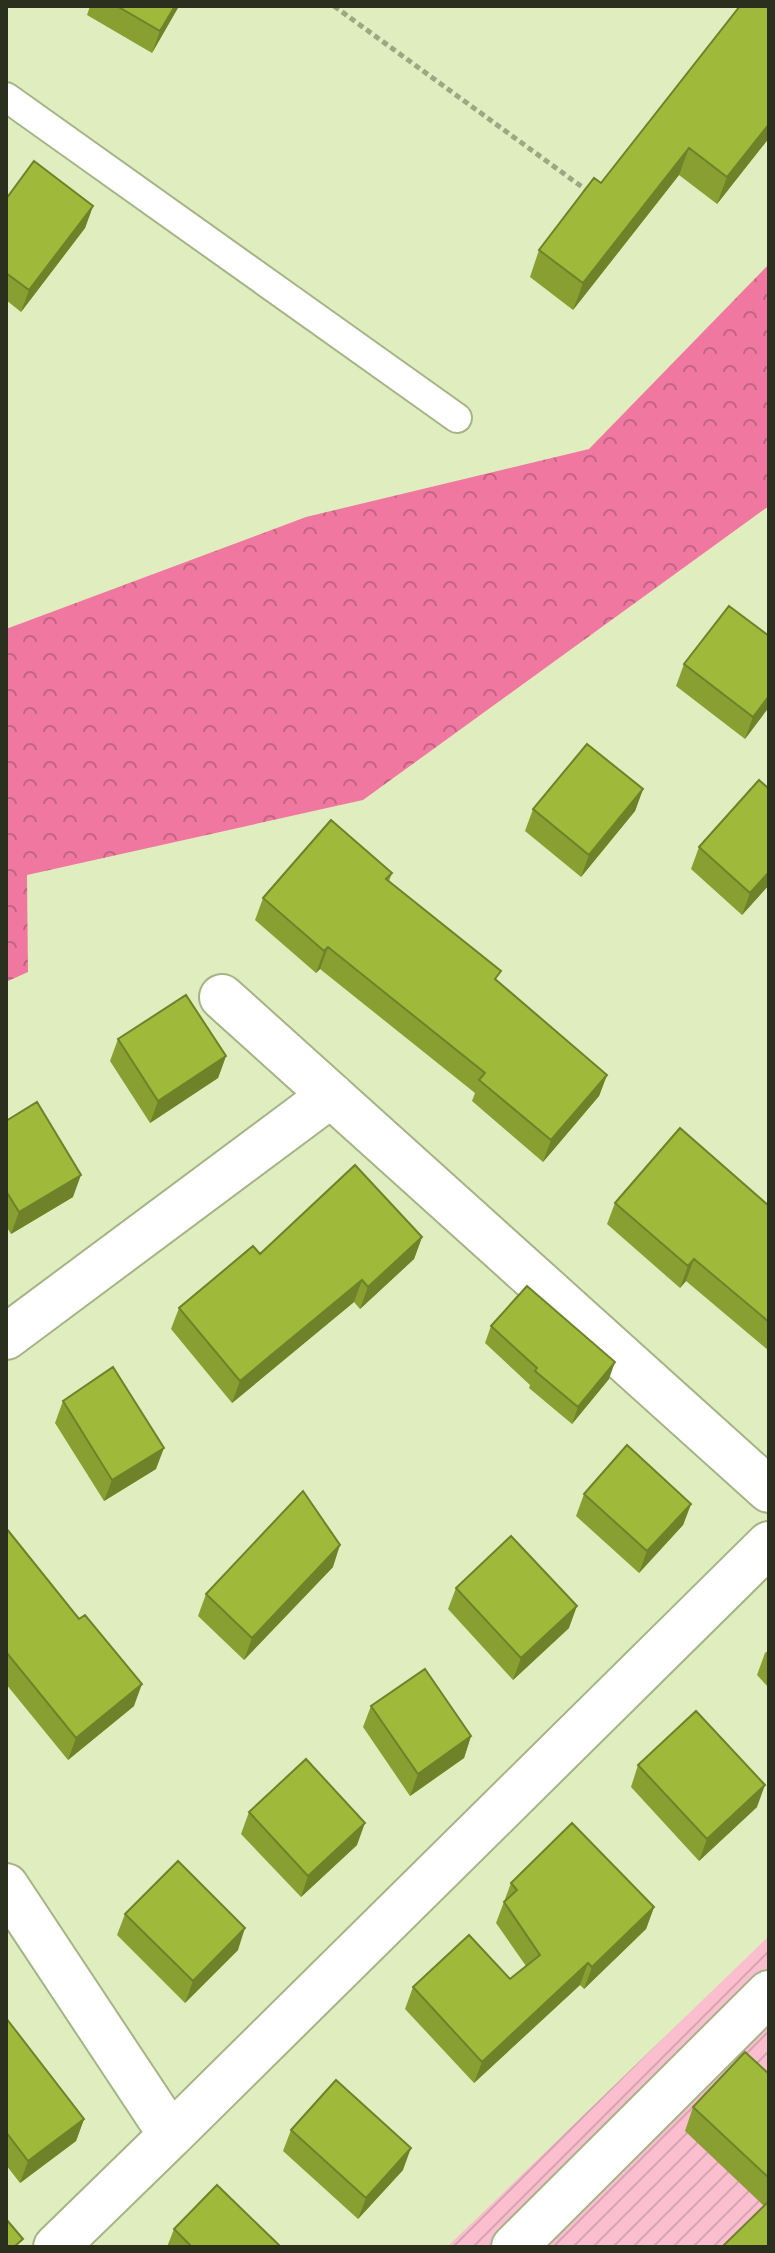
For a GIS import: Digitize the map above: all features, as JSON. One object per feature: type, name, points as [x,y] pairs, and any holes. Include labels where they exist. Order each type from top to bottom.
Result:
[{"type":"street","points":[[222,997],[769,1490]]},
{"type":"street","points":[[6,1337],[331,1095]]},
{"type":"street","points":[[56,2247],[769,1544]]},
{"type":"street","points":[[6,1886],[171,2135]]},
{"type":"street","points":[[514,2247],[769,1993]]},
{"type":"lane","points":[[6,97],[457,418]]},
{"type":"path","points":[[334,6],[592,194]]},
{"type":"green space","points":[[769,264],[769,506],[363,800],[27,875],[28,972],[6,982],[6,629],[306,517],[589,449]]},
{"type":"shaded area","points":[[769,1936],[769,2247],[447,2247]]},
{"type":"building","points":[[117,6],[175,6],[160,31]]},
{"type":"building","points":[[740,6],[769,6],[769,124],[727,177],[689,148],[583,283],[539,250],[594,178],[601,183]]},
{"type":"building","points":[[34,161],[93,206],[29,290],[6,273],[6,199]]},
{"type":"building","points":[[729,606],[769,636],[769,696],[753,717],[684,664]]},
{"type":"building","points":[[587,744],[643,789],[589,855],[533,809]]},
{"type":"building","points":[[759,780],[769,789],[769,872],[750,893],[699,847]]},
{"type":"building","points":[[331,820],[392,873],[386,879],[501,971],[495,979],[607,1075],[551,1140],[479,1080],[485,1073],[328,947],[324,951],[263,898]]},
{"type":"building","points":[[186,995],[226,1056],[158,1101],[118,1039]]},
{"type":"building","points":[[37,1102],[81,1175],[19,1212],[6,1191],[6,1121]]},
{"type":"building","points":[[680,1128],[769,1206],[769,1322],[694,1259],[688,1266],[615,1203]]},
{"type":"building","points":[[355,1165],[422,1237],[368,1287],[362,1280],[240,1381],[179,1308],[253,1246],[260,1254]]},
{"type":"building","points":[[527,1286],[615,1362],[578,1407],[535,1371],[537,1368],[491,1326]]},
{"type":"building","points":[[113,1367],[164,1448],[112,1480],[63,1401]]},
{"type":"building","points":[[627,1445],[691,1504],[647,1551],[584,1494]]},
{"type":"building","points":[[303,1491],[340,1545],[252,1638],[206,1594]]},
{"type":"building","points":[[6,1528],[79,1619],[85,1615],[142,1684],[76,1738],[6,1652]]},
{"type":"building","points":[[511,1536],[577,1606],[521,1658],[456,1588]]},
{"type":"building","points":[[425,1669],[471,1736],[418,1774],[371,1706]]},
{"type":"building","points":[[696,1711],[765,1785],[707,1839],[638,1765]]},
{"type":"building","points":[[306,1759],[365,1823],[308,1876],[249,1812]]},
{"type":"building","points":[[572,1823],[654,1907],[592,1967],[588,1963],[482,2062],[413,1987],[469,1935],[510,1979],[540,1955],[504,1902],[517,1890],[511,1883]]},
{"type":"building","points":[[178,1861],[245,1928],[193,1981],[125,1914]]},
{"type":"building","points":[[6,2018],[84,2119],[28,2161],[6,2132]]},
{"type":"building","points":[[745,2052],[769,2074],[769,2178],[693,2107]]},
{"type":"building","points":[[336,2080],[411,2148],[366,2198],[291,2130]]},
{"type":"building","points":[[217,2185],[281,2247],[192,2247],[174,2229]]},
{"type":"building","points":[[769,2201],[769,2247],[722,2247]]},
{"type":"building","points":[[6,2219],[23,2239],[14,2247],[6,2247]]}]
